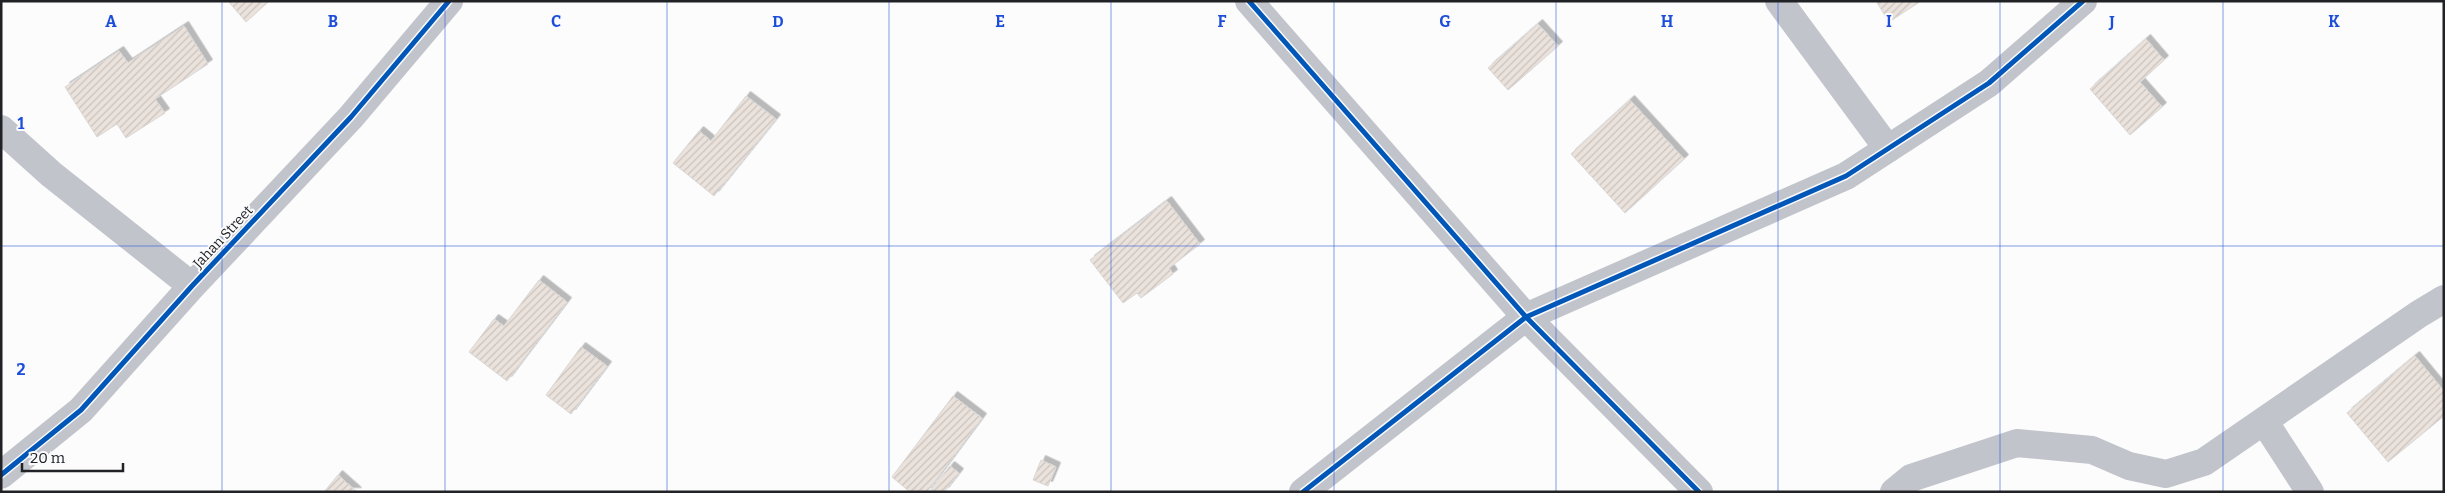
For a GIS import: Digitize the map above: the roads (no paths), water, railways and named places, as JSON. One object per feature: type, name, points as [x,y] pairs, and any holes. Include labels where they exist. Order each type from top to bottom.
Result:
[{"type":"street","name":"Jahan Street","points":[[1,476],[81,410],[192,286],[351,117],[449,1]]},
{"type":"street","points":[[1249,1],[1526,316],[1699,492]]},
{"type":"street","points":[[1778,1],[1888,149]]},
{"type":"street","points":[[1303,492],[1526,316],[1846,176],[1989,83],[2083,1]]},
{"type":"street","points":[[1,129],[51,174],[192,286]]},
{"type":"street","points":[[1894,492],[1911,478],[2017,443],[2092,450],[2130,466],[2166,474],[2204,462],[2419,314],[2444,300]]},
{"type":"street","points":[[2264,421],[2310,492]]}]
